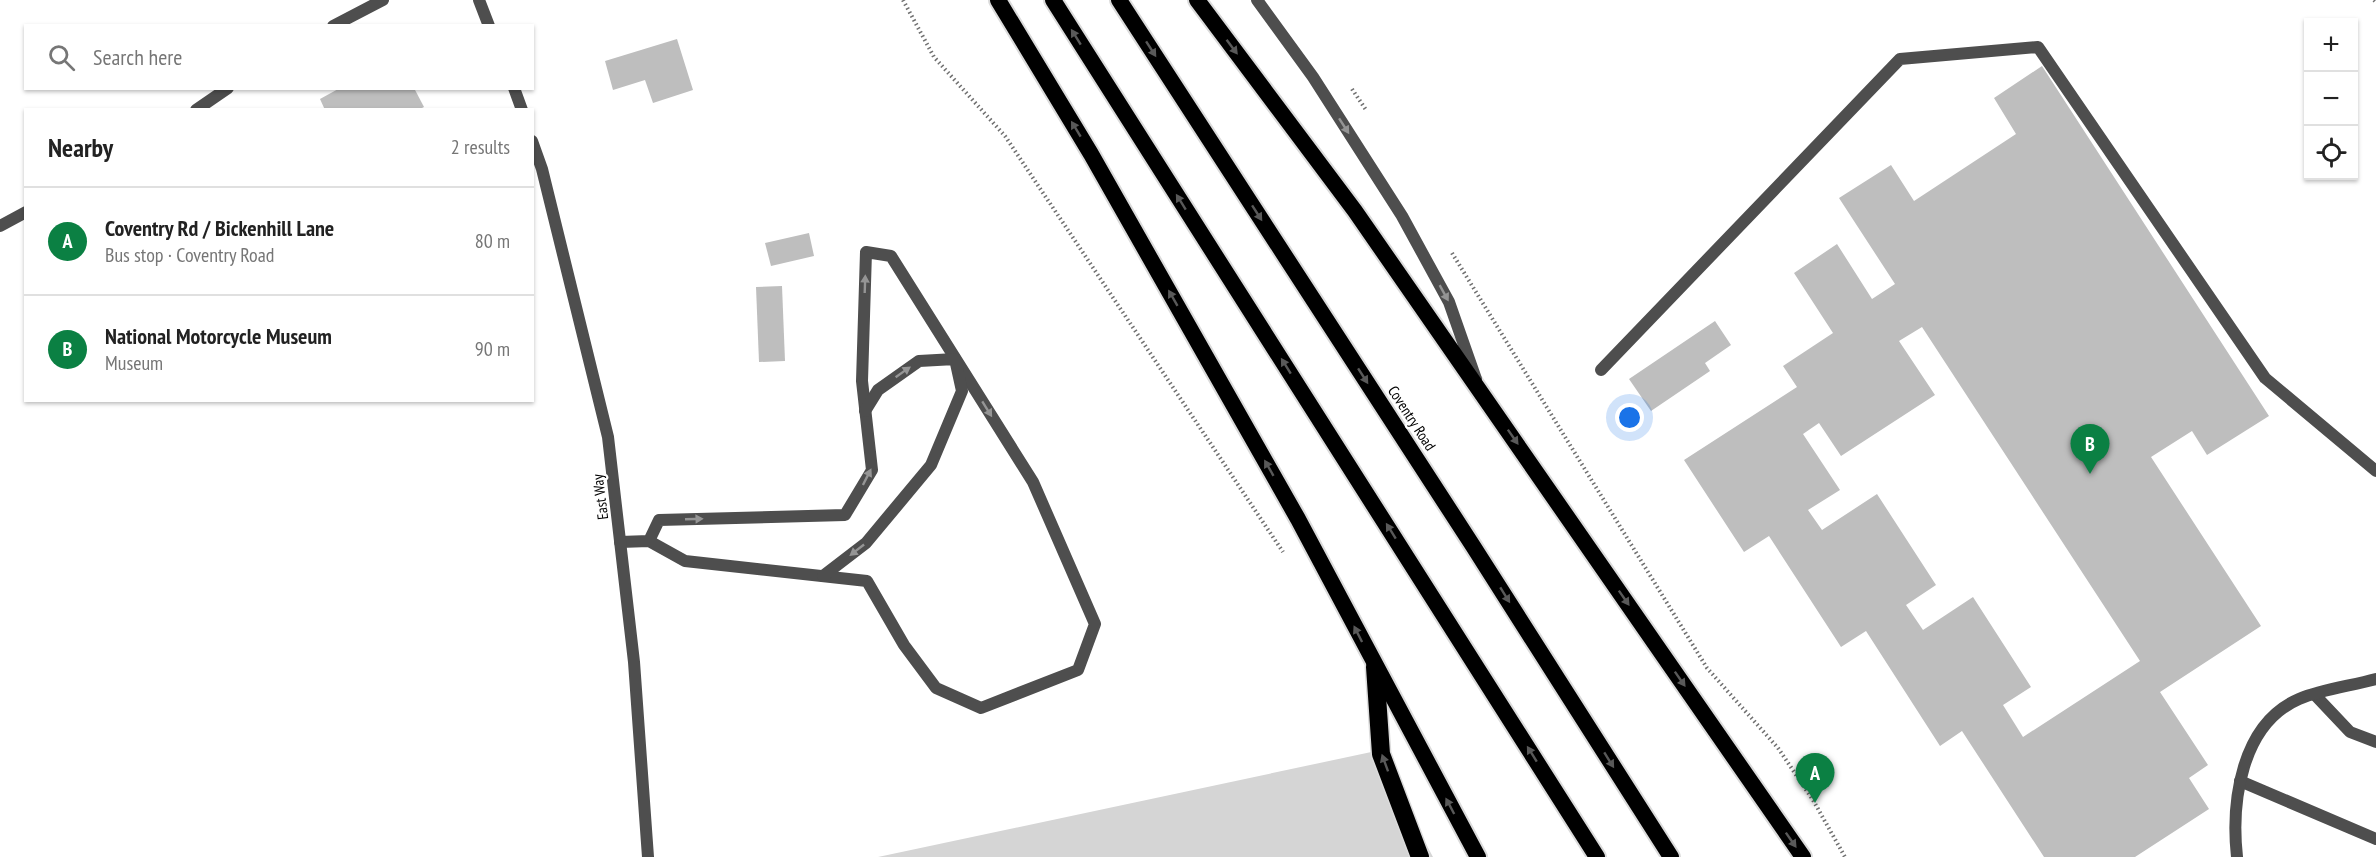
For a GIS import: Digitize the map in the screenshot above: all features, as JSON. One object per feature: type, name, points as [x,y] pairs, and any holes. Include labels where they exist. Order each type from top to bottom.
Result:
[{"type":"highway","points":[[998,0],[1091,154],[1298,519],[1478,857]]},
{"type":"highway","points":[[1053,0],[1597,857]]},
{"type":"highway","name":"Coventry Road","points":[[1119,0],[1473,546],[1671,857]]},
{"type":"highway","points":[[1197,0],[1355,211],[1803,857]]},
{"type":"highway","points":[[1376,667],[1381,754],[1420,857]]},
{"type":"street","points":[[479,0],[488,24]]},
{"type":"street","points":[[1257,0],[1313,77],[1402,216],[1449,302],[1480,389]]},
{"type":"street","points":[[337,24],[381,1]]},
{"type":"street","points":[[1601,369],[1900,59],[2038,47],[2265,378],[2376,471]]},
{"type":"street","points":[[199,108],[225,90]]},
{"type":"street","points":[[515,90],[521,108]]},
{"type":"street","name":"East Way","points":[[534,147],[542,169],[608,437],[634,662],[648,857]]},
{"type":"street","points":[[0,226],[24,213]]},
{"type":"street","points":[[620,542],[649,542],[685,561],[867,581],[904,645],[936,688],[981,708],[1078,670],[1095,624],[1033,482],[891,256],[866,252],[862,381],[872,470],[845,515],[659,520],[649,542]]},
{"type":"street","points":[[865,411],[878,390],[920,361],[956,358]]},
{"type":"street","points":[[823,576],[866,543],[931,465],[962,392],[956,358]]},
{"type":"street","points":[[2237,857],[2235,825],[2240,781],[2259,734],[2280,712],[2298,699],[2376,679]]},
{"type":"street","points":[[2314,695],[2350,732],[2376,742]]},
{"type":"street","points":[[2240,781],[2376,839]]},
{"type":"path","points":[[903,0],[934,57],[1005,136],[1284,552]]},
{"type":"path","points":[[1351,87],[1370,117]]},
{"type":"path","points":[[1450,249],[1707,668],[1778,748],[1813,800],[1845,857]]},
{"type":"shaded area","points":[[1376,751],[1433,857],[878,857]]},
{"type":"building","points":[[677,39],[693,90],[653,103],[645,80],[613,90],[605,61]]},
{"type":"building","points":[[2042,66],[2269,416],[2207,455],[2192,431],[2151,457],[2261,626],[2160,692],[2208,765],[2189,778],[2209,809],[2135,857],[2044,857],[1962,731],[1940,746],[1866,631],[1841,647],[1769,536],[1744,552],[1684,460],[1797,387],[1783,366],[1833,333],[1794,273],[1837,244],[1872,299],[1895,284],[1839,198],[1891,165],[1914,201],[2016,134],[1994,98]],"holes":[[[1922,327],[2140,661],[2023,737],[2003,705],[2031,687],[1973,597],[1923,630],[1906,605],[1936,585],[1877,494],[1822,530],[1808,510],[1840,490],[1803,434],[1819,423],[1841,456],[1935,395],[1899,341]]]},
{"type":"building","points":[[336,90],[415,90],[424,107],[324,108],[320,99]]},
{"type":"building","points":[[809,233],[814,256],[771,266],[765,243]]},
{"type":"building","points":[[782,286],[785,361],[759,362],[756,287]]},
{"type":"building","points":[[1715,321],[1731,345],[1705,363],[1710,371],[1651,411],[1629,379]]},
{"type":"place","name":"National Motorcycle Museum","points":[[2090,474]]},
{"type":"place","name":"Coventry Rd / Bickenhill Lane","points":[[1815,803]]}]
